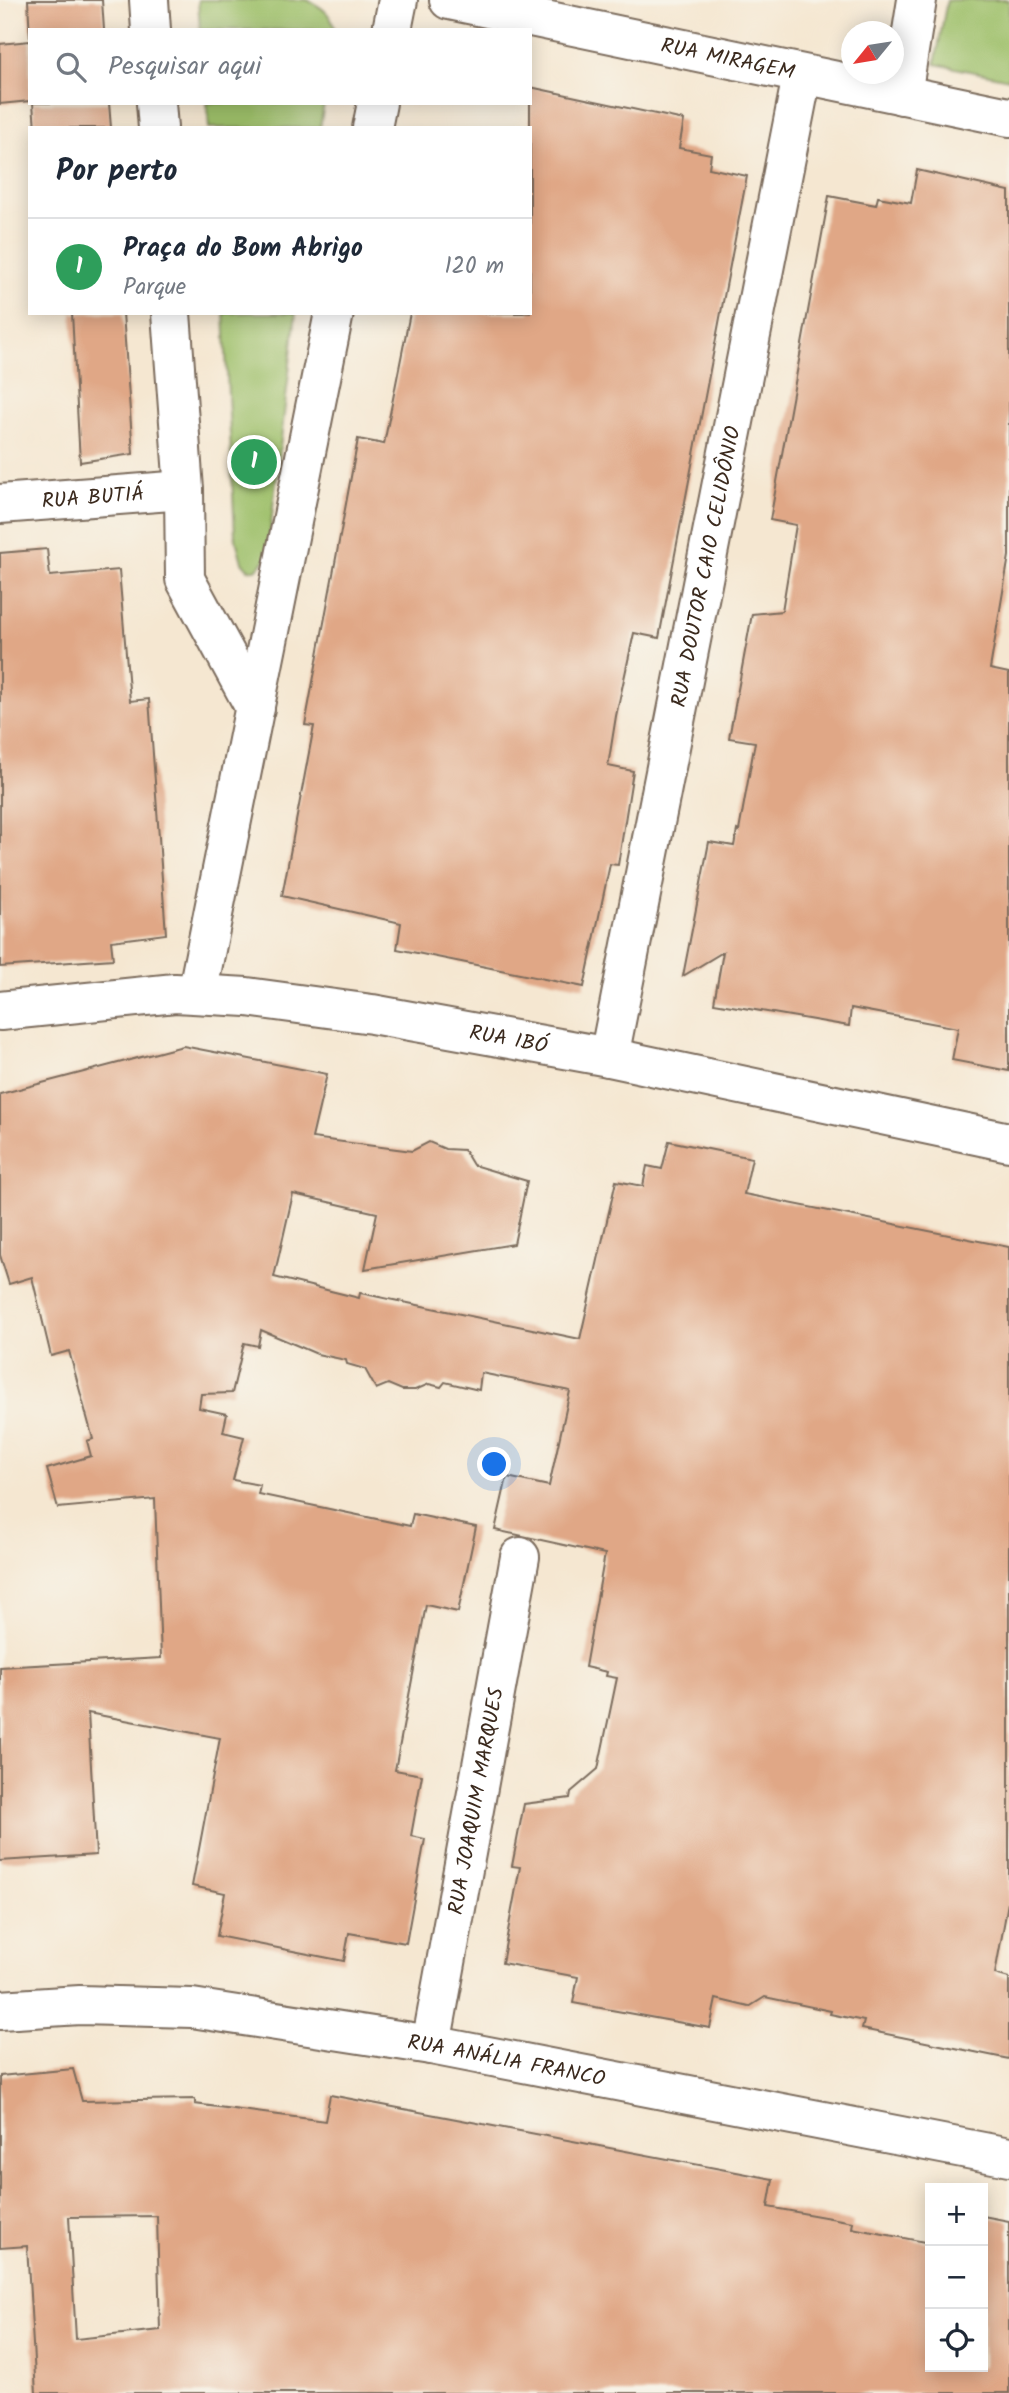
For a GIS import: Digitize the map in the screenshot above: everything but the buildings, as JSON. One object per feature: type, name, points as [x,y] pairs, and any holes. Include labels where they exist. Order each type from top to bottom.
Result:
[{"type":"street","points":[[149,0],[151,28]]},
{"type":"street","points":[[392,28],[398,0]]},
{"type":"street","name":"RUA MIRAGEM","points":[[449,0],[802,76],[1009,117]]},
{"type":"street","points":[[902,95],[917,0]]},
{"type":"street","name":"RUA DOUTOR CAIO CELIDÔNIO","points":[[609,1057],[802,76]]},
{"type":"street","points":[[156,105],[158,126]]},
{"type":"street","points":[[372,126],[377,105]]},
{"type":"street","points":[[171,315],[184,490],[186,579],[255,708]]},
{"type":"street","points":[[197,994],[334,315]]},
{"type":"street","name":"RUA BUTIÁ","points":[[0,504],[184,490]]},
{"type":"street","name":"RUA IBÓ","points":[[0,1010],[174,993],[247,997],[372,1014],[609,1057],[1009,1142]]},
{"type":"street","name":"RUA JOAQUIM MARQUES","points":[[431,2045],[520,1557]]},
{"type":"street","name":"RUA ANÁLIA FRANCO","points":[[0,2010],[80,2005],[192,2008],[431,2045],[1009,2157]]},
{"type":"green space","points":[[198,0],[307,0],[325,11],[334,28],[200,28]]},
{"type":"green space","points":[[947,0],[1009,0],[1009,79],[935,64]]},
{"type":"green space","points":[[207,105],[324,105],[320,126],[209,126]]},
{"type":"green space","points":[[224,315],[296,315],[267,558],[256,570],[248,569],[242,562],[235,536]]},
{"type":"place","name":"Praça do Bom Abrigo","points":[[254,462]]}]
